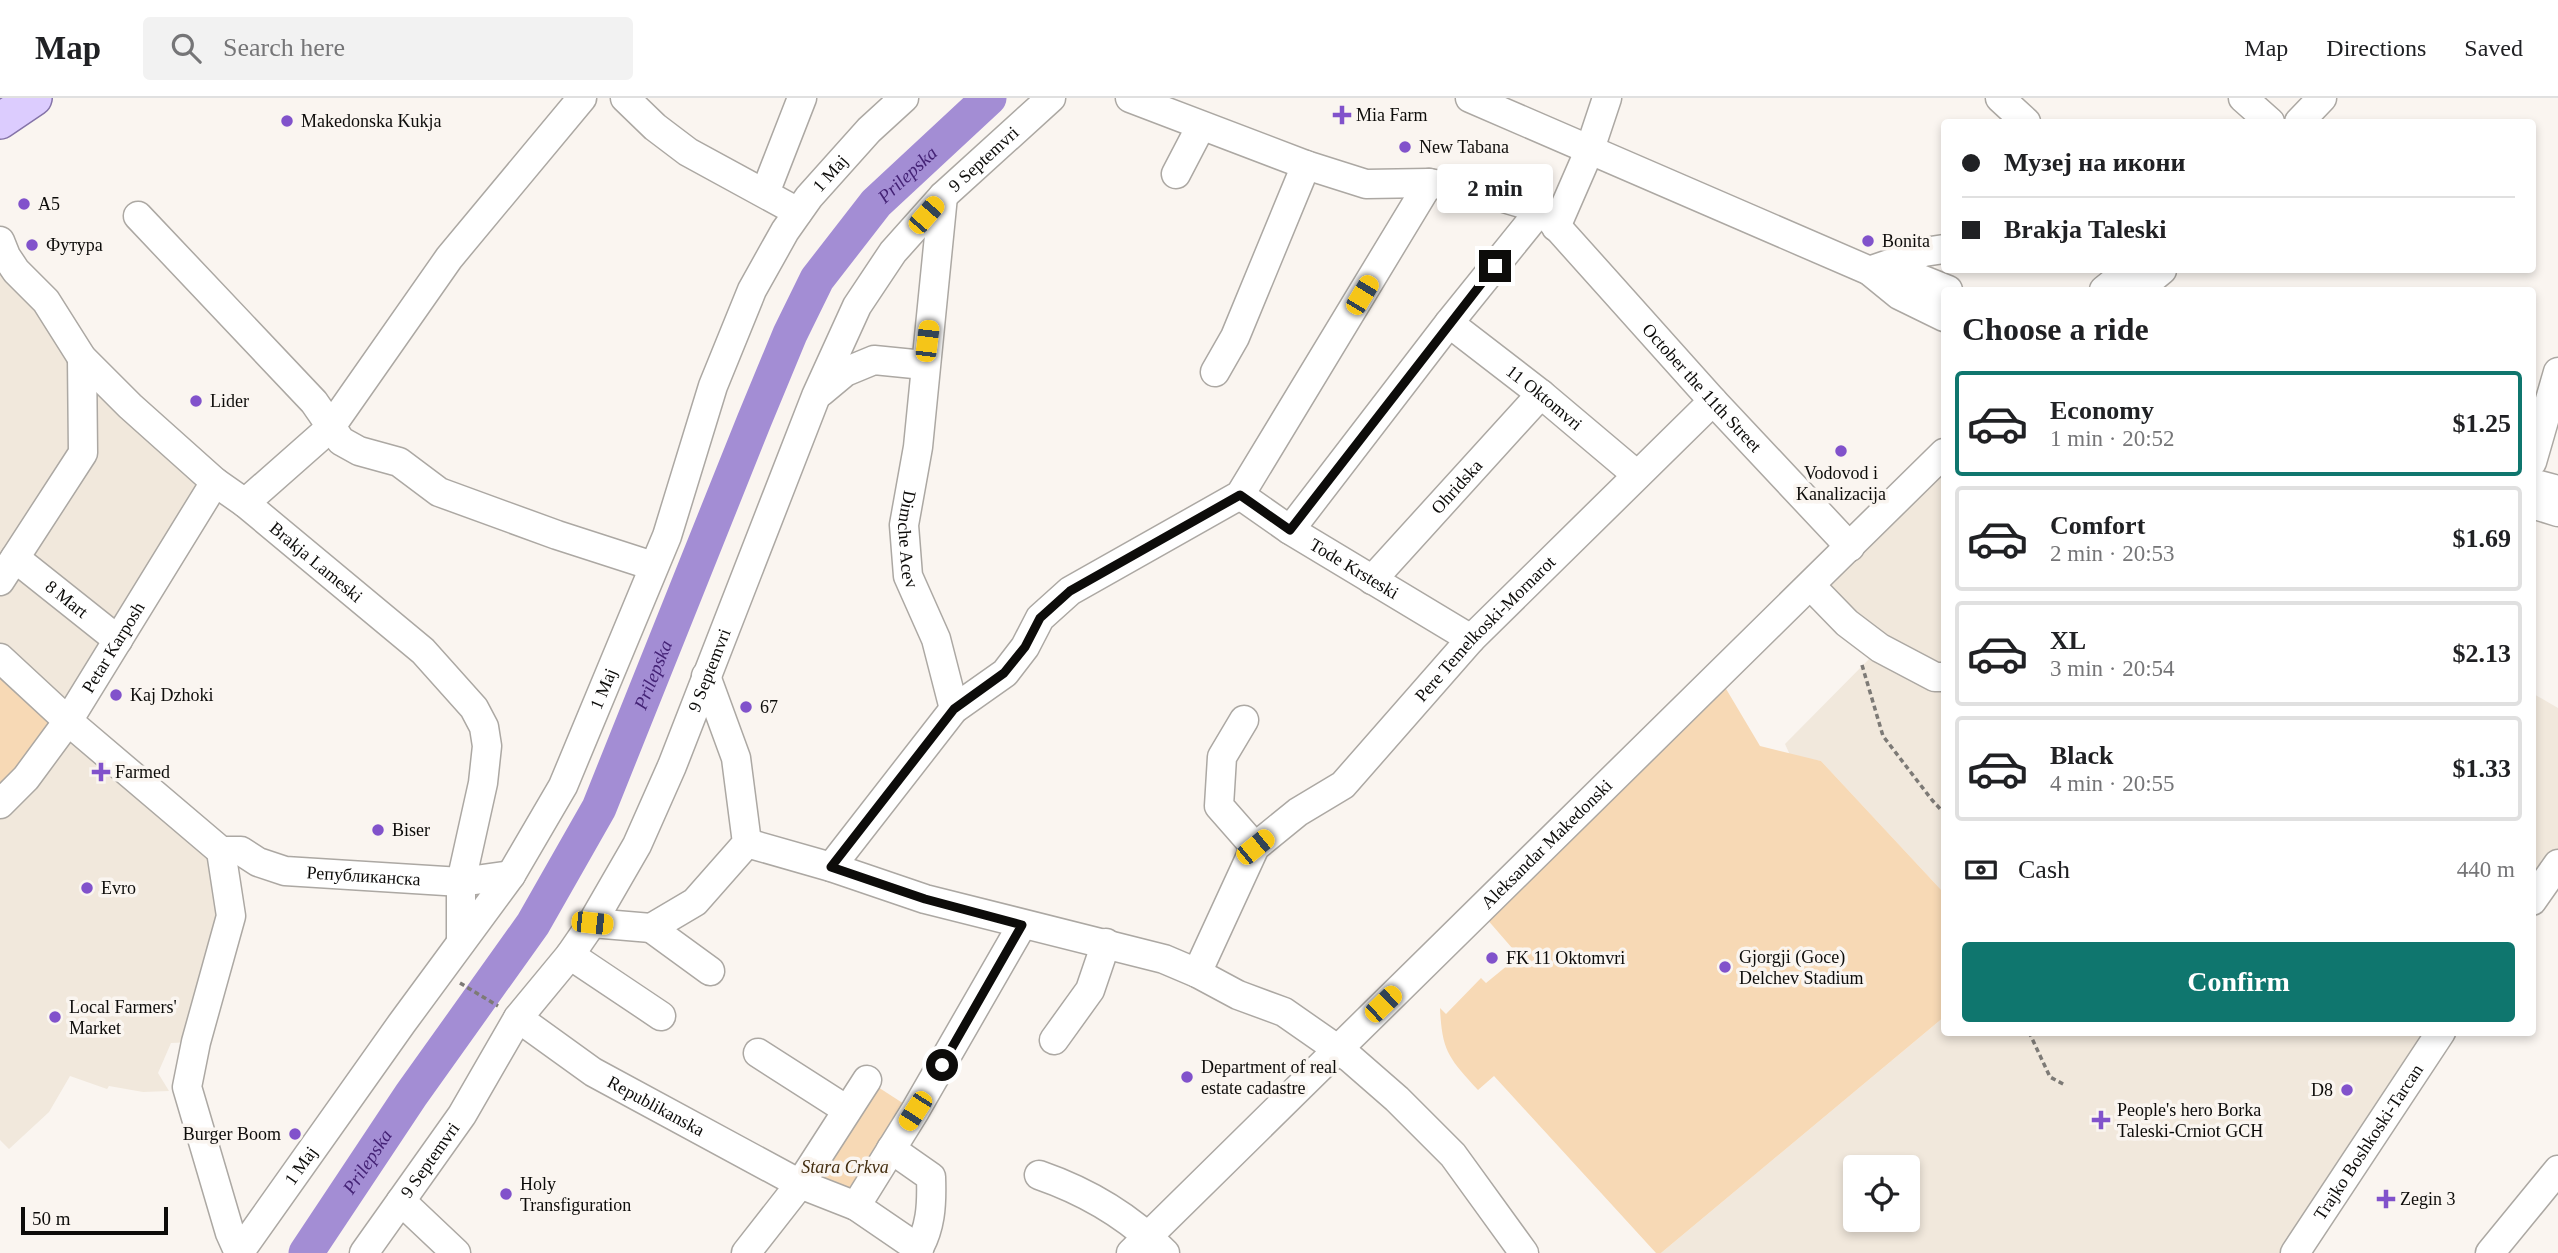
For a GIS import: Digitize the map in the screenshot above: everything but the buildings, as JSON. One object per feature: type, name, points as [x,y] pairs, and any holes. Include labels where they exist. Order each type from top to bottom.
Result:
[{"type":"main road","points":[[0,121],[34,98]]},
{"type":"street","points":[[245,503],[330,428],[449,258],[582,98]]},
{"type":"street","points":[[625,98],[688,152],[798,212]]},
{"type":"street","points":[[765,193],[802,98]]},
{"type":"street","name":"1 Maj","points":[[239,1253],[510,875],[563,786],[667,536],[713,386],[752,290],[809,197],[869,130],[904,98]]},
{"type":"street","name":"9 Septemvri","points":[[364,1253],[462,1115],[518,1018],[570,955],[592,923],[637,845],[672,766],[816,396],[857,306],[893,253],[943,196],[1051,98]]},
{"type":"street","points":[[1130,98],[1306,165],[1366,184],[1429,183],[1487,193],[1548,218]]},
{"type":"street","points":[[1471,98],[1870,271],[1919,278],[1941,287]]},
{"type":"street","points":[[1290,530],[1449,323],[1548,218],[1590,149],[1607,98]]},
{"type":"street","points":[[2000,98],[2023,119]]},
{"type":"street","points":[[2244,98],[2267,119]]},
{"type":"street","points":[[2302,119],[2322,98]]},
{"type":"street","points":[[1175,174],[1201,126]]},
{"type":"street","points":[[1215,372],[1235,337],[1306,165]]},
{"type":"street","points":[[831,867],[954,709],[1004,673],[1025,647],[1040,618],[1070,591],[1240,495],[1429,183]]},
{"type":"street","name":"Dimche Acev","points":[[943,196],[924,365],[918,447],[904,525],[908,576],[936,639],[954,709]]},
{"type":"street","points":[[138,216],[314,402],[341,441],[359,451],[399,462],[439,492],[653,566]]},
{"type":"street","name":"October the 11th Street","points":[[1548,218],[1713,401],[1850,547]]},
{"type":"street","name":"Brakja Lameski","points":[[0,241],[6,256],[8,282],[46,301],[82,358],[130,406],[215,482],[245,503],[423,651],[474,708],[484,727],[487,746],[483,783],[461,882],[461,942]]},
{"type":"street","points":[[1870,271],[1924,252],[1941,249]]},
{"type":"street","points":[[1870,271],[1899,295],[1941,316]]},
{"type":"street","points":[[2108,287],[2125,273]]},
{"type":"street","points":[[2142,287],[2158,273]]},
{"type":"street","name":"11 Oktomvri","points":[[1449,323],[1541,394],[1637,475]]},
{"type":"street","points":[[8,569],[83,453],[82,358]]},
{"type":"street","points":[[816,396],[845,372],[874,360],[924,365]]},
{"type":"street","points":[[2536,448],[2558,372]]},
{"type":"street","name":"Ohridska","points":[[1372,580],[1541,394]]},
{"type":"street","name":"Pere Temelkoski-Mornarot","points":[[1198,973],[1255,847],[1298,811],[1343,785],[1471,639],[1713,401]]},
{"type":"street","name":"Aleksandar Makedonski","points":[[1039,1175],[1073,1187],[1120,1213],[1148,1247],[1337,1048],[1941,456]]},
{"type":"street","name":"Petar Karposh","points":[[0,804],[26,778],[68,721],[215,482]]},
{"type":"street","points":[[2536,484],[2558,490]]},
{"type":"street","name":"Tode Krsteski","points":[[1240,495],[1290,530],[1471,639]]},
{"type":"street","points":[[2536,506],[2558,512]]},
{"type":"street","name":"8 Mart","points":[[8,569],[118,640]]},
{"type":"street","points":[[1811,586],[1847,623],[1880,648],[1935,677],[1941,677]]},
{"type":"street","points":[[0,658],[68,721],[220,852]]},
{"type":"street","points":[[651,928],[695,902],[747,843],[736,758],[706,676]]},
{"type":"street","points":[[1244,720],[1222,757],[1219,806],[1255,847]]},
{"type":"street","points":[[747,843],[831,867],[925,899],[1164,959],[1198,973],[1238,995],[1284,1012],[1337,1048],[1397,1099],[1453,1155],[1524,1253]]},
{"type":"street","name":"Републиканска","points":[[220,852],[241,851],[258,862],[285,871],[461,882],[510,875]]},
{"type":"street","name":"1 Maj","points":[[220,852],[232,916],[196,1042],[187,1087],[230,1233],[239,1253]]},
{"type":"street","points":[[2536,895],[2558,864]]},
{"type":"street","points":[[592,923],[651,928],[710,971]]},
{"type":"street","points":[[856,1206],[915,1111],[1022,925]]},
{"type":"street","points":[[1054,1040],[1090,989],[1107,943]]},
{"type":"street","points":[[570,955],[661,1016]]},
{"type":"street","name":"Republikanska","points":[[518,1018],[593,1072],[800,1184],[856,1206],[917,1251],[926,1233],[933,1207],[931,1177],[891,1149]]},
{"type":"street","name":"Trajko Boshkoski-Tarcan","points":[[2295,1253],[2438,1036]]},
{"type":"street","points":[[758,1053],[847,1110]]},
{"type":"street","points":[[746,1253],[800,1184],[867,1080]]},
{"type":"street","points":[[2490,1253],[2558,1170]]},
{"type":"street","points":[[401,1201],[456,1253]]},
{"type":"path","points":[[1847,623],[1883,736],[1941,809]]},
{"type":"path","points":[[440,971],[518,1018]]},
{"type":"path","points":[[2031,1036],[2050,1077],[2065,1085]]},
{"type":"shaded area","points":[[0,241],[6,256],[215,482],[68,721],[221,851],[229,895],[196,1042],[171,1043],[158,1073],[169,1091],[143,1092],[109,1086],[107,1089],[70,1076],[49,1112],[9,1149],[0,1140]]},
{"type":"shaded area","points":[[1941,456],[1941,890],[1821,761],[1790,755],[1785,744],[1880,648],[1811,586]]},
{"type":"shaded area","points":[[2536,695],[2558,708],[2558,864],[2536,895]]},
{"type":"shaded area","name":"People's hero Borka Taleski-Crniot GCH","points":[[1941,1020],[1941,1036],[2439,1036],[2295,1253],[1661,1253]]},
{"type":"green space","points":[[0,658],[68,721],[0,804]]},
{"type":"green space","name":"Gjorgji (Goce) Delchev Stadium","points":[[1719,677],[1760,746],[1821,761],[1941,890],[1941,1020],[1661,1253],[1656,1253],[1494,1076],[1478,1090],[1449,1054],[1443,1035],[1440,1008],[1446,1014],[1481,978],[1486,983],[1519,956],[1479,910]]},
{"type":"green space","name":"Stara Crkva","points":[[867,1080],[915,1111],[856,1206],[800,1184]]},
{"type":"waterway","name":"Prilepska","points":[[306,1253],[411,1095],[533,924],[599,808],[754,421],[790,334],[817,279],[876,203],[989,98]]},
{"type":"place","name":"Mia Farm","points":[[1342,115]]},
{"type":"place","name":"Makedonska Kukja","points":[[287,121]]},
{"type":"place","name":"New Tabana","points":[[1405,147]]},
{"type":"place","name":"A5","points":[[24,204]]},
{"type":"place","name":"Bonita","points":[[1868,241]]},
{"type":"place","name":"Футура","points":[[32,245]]},
{"type":"place","name":"Lider","points":[[196,401]]},
{"type":"place","name":"Vodovod i Kanalizacija","points":[[1841,451]]},
{"type":"place","name":"Kaj Dzhoki","points":[[116,695]]},
{"type":"place","name":"67","points":[[746,707]]},
{"type":"place","name":"Farmed","points":[[101,772]]},
{"type":"place","name":"Biser","points":[[378,830]]},
{"type":"place","name":"Evro","points":[[87,888]]},
{"type":"place","name":"FK 11 Oktomvri","points":[[1492,958]]},
{"type":"place","name":"Gjorgji (Goce) Delchev Stadium","points":[[1725,967]]},
{"type":"place","name":"Local Farmers' Market","points":[[55,1017]]},
{"type":"place","name":"Department of real estate cadastre","points":[[1187,1077]]},
{"type":"place","name":"D8","points":[[2347,1090]]},
{"type":"place","name":"People's hero Borka Taleski-Crniot GCH","points":[[2101,1120]]},
{"type":"place","name":"Burger Boom","points":[[295,1134]]},
{"type":"place","name":"Holy Transfiguration","points":[[506,1194]]},
{"type":"place","name":"Zegin 3","points":[[2386,1199]]},
{"type":"route","points":[[942,1065],[1022,925],[925,899],[831,867],[954,709],[1004,673],[1025,647],[1040,618],[1070,591],[1240,495],[1290,530],[1495,266]]}]
